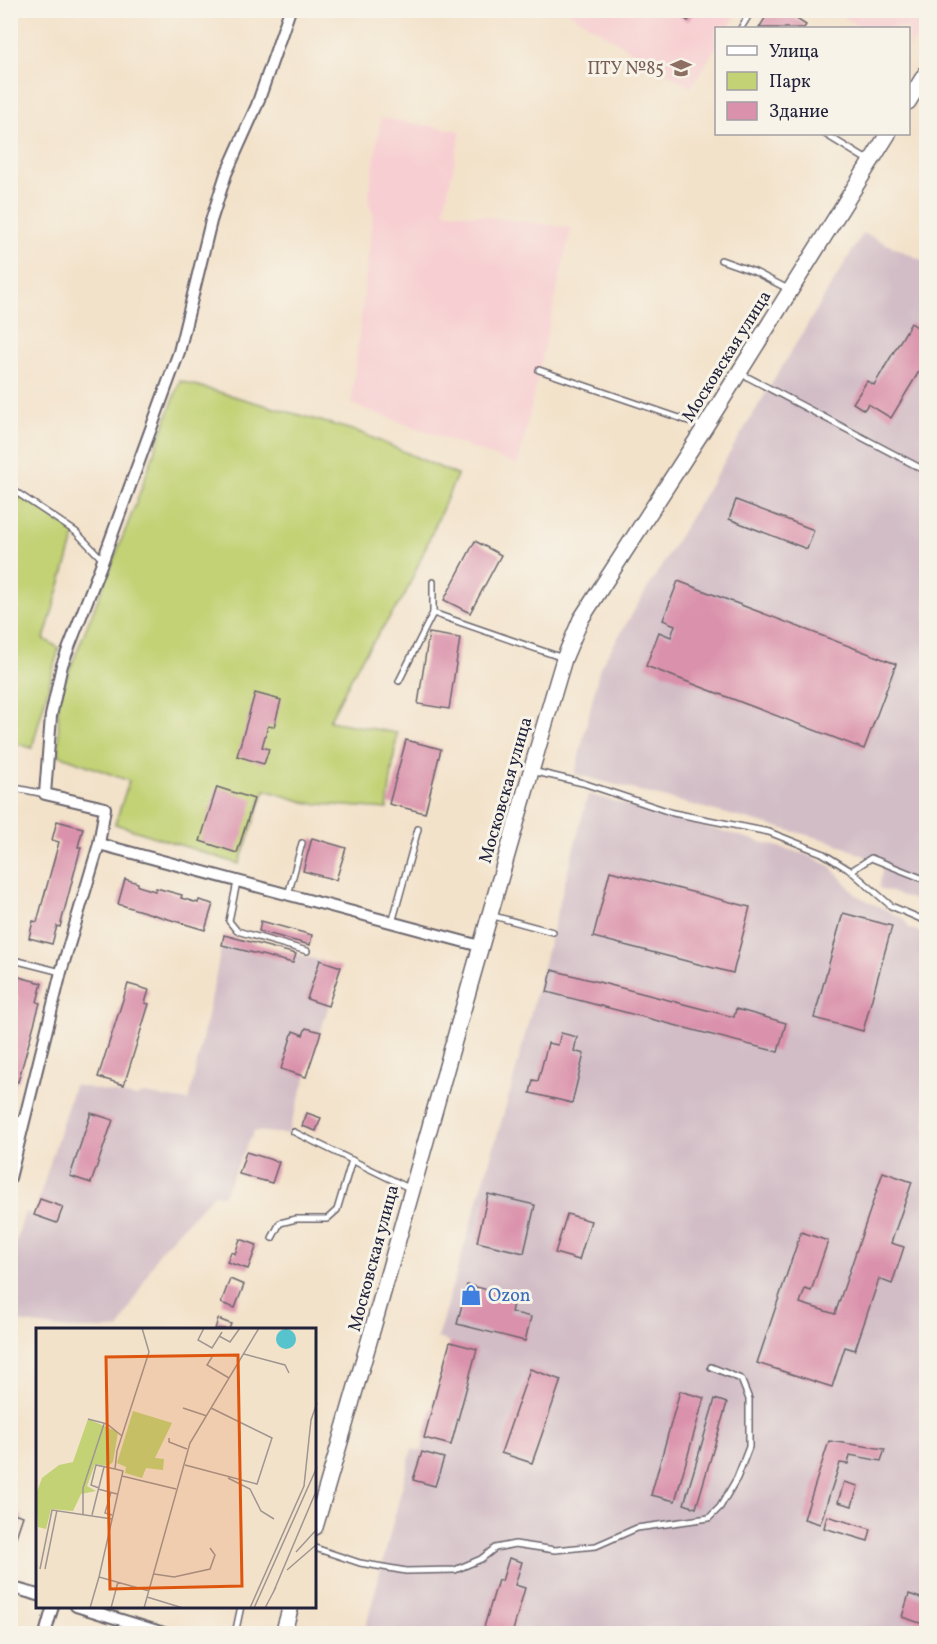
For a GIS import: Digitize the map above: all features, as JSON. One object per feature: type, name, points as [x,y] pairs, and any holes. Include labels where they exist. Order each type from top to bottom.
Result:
[{"type":"main road","points":[[910,100],[927,73]]},
{"type":"main road","name":"Московская улица","points":[[316,1524],[371,1340],[480,946],[564,659],[581,619],[705,427],[887,135]]},
{"type":"main road","points":[[283,1634],[290,1608]]},
{"type":"street","points":[[10,1178],[14,1150],[24,1121],[61,972],[99,844],[105,808],[45,794],[51,716],[62,664],[103,560],[179,352],[211,220],[226,174],[257,105],[290,10]]},
{"type":"street","points":[[99,844],[480,946]]},
{"type":"street","points":[[10,1587],[36,1594]]},
{"type":"street","points":[[45,1634],[52,1608]]},
{"type":"street","points":[[82,1608],[167,1634]]},
{"type":"lane","points":[[742,27],[750,13]]},
{"type":"lane","points":[[827,135],[871,162]]},
{"type":"lane","points":[[721,260],[755,272],[790,290]]},
{"type":"lane","points":[[539,370],[705,427]]},
{"type":"lane","points":[[739,372],[927,471]]},
{"type":"lane","points":[[10,488],[76,532],[103,560]]},
{"type":"lane","points":[[399,681],[433,613],[433,582]]},
{"type":"lane","points":[[433,613],[564,659]]},
{"type":"lane","points":[[531,771],[583,783],[673,813],[769,832],[822,853],[851,871],[891,906],[927,921]]},
{"type":"lane","points":[[10,786],[45,794]]},
{"type":"lane","points":[[392,923],[418,829]]},
{"type":"lane","points":[[288,895],[302,843]]},
{"type":"lane","points":[[851,871],[871,858],[927,880]]},
{"type":"lane","points":[[237,882],[230,921],[237,932],[307,951]]},
{"type":"lane","points":[[489,915],[552,932]]},
{"type":"lane","points":[[11,962],[61,972]]},
{"type":"lane","points":[[10,1117],[24,1121]]},
{"type":"lane","points":[[294,1132],[412,1190]]},
{"type":"lane","points":[[272,1238],[280,1223],[296,1219],[327,1219],[336,1210],[352,1160]]},
{"type":"lane","points":[[316,1548],[360,1563],[406,1571],[456,1570],[481,1559],[495,1548],[515,1544],[555,1550],[596,1546],[637,1528],[709,1518],[720,1507],[737,1478],[749,1447],[750,1421],[749,1399],[741,1379],[711,1367]]},
{"type":"lane","points":[[235,1634],[241,1608]]},
{"type":"shaded area","name":"ПТУ №85","points":[[567,11],[739,11],[729,27],[715,27],[715,49],[691,88]]},
{"type":"shaded area","points":[[833,11],[926,11],[926,20],[910,47],[910,27],[860,27]]},
{"type":"shaded area","points":[[381,118],[461,131],[444,211],[571,228],[518,465],[351,404],[373,215],[368,201]]},
{"type":"shaded area","points":[[863,233],[926,262],[926,904],[879,888],[883,864],[830,841],[575,774],[600,667]]},
{"type":"shaded area","points":[[588,794],[808,855],[830,866],[856,895],[904,919],[909,928],[926,935],[926,1633],[364,1634],[412,1449],[422,1451],[450,1342],[437,1338],[511,1089]]},
{"type":"shaded area","points":[[222,945],[293,963],[296,954],[341,967],[288,1134],[254,1131],[223,1196],[214,1194],[159,1252],[120,1328],[62,1328],[11,1321],[11,1260],[25,1211],[34,1215],[74,1085],[136,1097],[144,1094],[189,1101]]},
{"type":"green space","points":[[180,381],[359,432],[457,475],[405,595],[360,661],[329,721],[397,733],[387,809],[308,803],[265,790],[239,864],[115,824],[129,781],[59,755],[58,699],[135,506]]},
{"type":"green space","points":[[10,488],[76,532],[44,639],[59,648],[32,748],[11,742]]},
{"type":"building","points":[[671,10],[695,10],[688,21]]},
{"type":"building","points":[[770,10],[783,10],[806,25],[805,27],[760,27]]},
{"type":"building","points":[[911,323],[926,333],[926,360],[891,418],[868,404],[864,410],[853,403],[867,381],[874,385]]},
{"type":"building","points":[[736,500],[814,530],[807,549],[729,519]]},
{"type":"building","points":[[475,541],[501,555],[470,613],[444,600]]},
{"type":"building","points":[[678,581],[896,664],[864,749],[646,666],[659,632],[671,637],[675,625],[663,620]]},
{"type":"building","points":[[429,633],[460,638],[449,709],[418,704]]},
{"type":"building","points":[[255,693],[281,700],[274,727],[268,726],[262,747],[269,749],[264,764],[237,756]]},
{"type":"building","points":[[406,740],[441,749],[425,813],[389,804]]},
{"type":"building","points":[[217,787],[254,799],[237,853],[200,841]]},
{"type":"building","points":[[57,821],[83,828],[78,847],[81,847],[60,927],[57,926],[52,944],[29,938],[33,921],[37,922],[59,842],[52,840]]},
{"type":"building","points":[[312,838],[346,848],[336,880],[303,871]]},
{"type":"building","points":[[610,871],[750,907],[733,973],[593,937]]},
{"type":"building","points":[[125,879],[155,891],[156,888],[182,895],[181,898],[198,903],[199,900],[213,904],[205,930],[118,904]]},
{"type":"building","points":[[843,913],[892,926],[863,1031],[814,1018]]},
{"type":"building","points":[[261,921],[312,935],[310,945],[259,931]]},
{"type":"building","points":[[224,935],[296,954],[293,963],[222,945]]},
{"type":"building","points":[[320,960],[341,967],[328,1006],[307,999]]},
{"type":"building","points":[[552,970],[734,1017],[736,1009],[786,1023],[778,1052],[547,992]]},
{"type":"building","points":[[15,976],[42,983],[37,1002],[40,1003],[11,1099],[10,1023],[18,997],[10,995]]},
{"type":"building","points":[[128,984],[149,990],[145,1003],[149,1004],[124,1085],[98,1077]]},
{"type":"building","points":[[306,1028],[321,1032],[306,1077],[281,1069],[293,1031],[303,1035]]},
{"type":"building","points":[[561,1033],[577,1037],[574,1051],[584,1054],[572,1103],[530,1093],[533,1080],[538,1081],[548,1043],[558,1045]]},
{"type":"building","points":[[91,1113],[113,1120],[91,1183],[70,1176]]},
{"type":"building","points":[[307,1113],[321,1118],[316,1131],[302,1126]]},
{"type":"building","points":[[246,1152],[279,1162],[272,1183],[239,1174]]},
{"type":"building","points":[[883,1172],[912,1182],[891,1243],[904,1247],[892,1284],[879,1279],[855,1350],[845,1347],[832,1387],[757,1363],[801,1232],[828,1241],[811,1291],[805,1289],[800,1303],[835,1314]]},
{"type":"building","points":[[488,1194],[535,1205],[524,1253],[477,1242]]},
{"type":"building","points":[[40,1199],[63,1207],[57,1223],[34,1215]]},
{"type":"building","points":[[567,1214],[591,1221],[579,1260],[555,1253]]},
{"type":"building","points":[[240,1239],[257,1245],[248,1269],[227,1262],[231,1252],[235,1254]]},
{"type":"building","points":[[230,1279],[244,1285],[235,1308],[221,1303]]},
{"type":"building","points":[[467,1285],[515,1296],[511,1312],[531,1317],[525,1341],[457,1324]]},
{"type":"building","points":[[218,1319],[231,1324],[229,1328],[215,1328]]},
{"type":"building","points":[[450,1342],[477,1349],[451,1445],[424,1438]]},
{"type":"building","points":[[530,1369],[561,1380],[532,1463],[501,1453]]},
{"type":"building","points":[[680,1391],[704,1398],[675,1501],[651,1495]]},
{"type":"building","points":[[715,1399],[727,1403],[696,1508],[684,1504]]},
{"type":"building","points":[[829,1441],[885,1449],[881,1461],[850,1455],[848,1464],[840,1463],[820,1524],[804,1519]]},
{"type":"building","points":[[422,1452],[444,1458],[435,1486],[413,1480]]},
{"type":"building","points":[[844,1482],[858,1486],[852,1506],[838,1502]]},
{"type":"building","points":[[10,1512],[23,1516],[11,1552],[10,1552]]},
{"type":"building","points":[[827,1516],[871,1529],[868,1541],[824,1528]]},
{"type":"building","points":[[509,1558],[522,1562],[515,1585],[525,1588],[512,1634],[482,1634],[498,1580],[502,1581]]},
{"type":"building","points":[[909,1594],[926,1600],[926,1625],[902,1617]]},
{"type":"place","name":"ПТУ №85","points":[[681,68]]},
{"type":"place","name":"Ozon","points":[[471,1295]]}]
